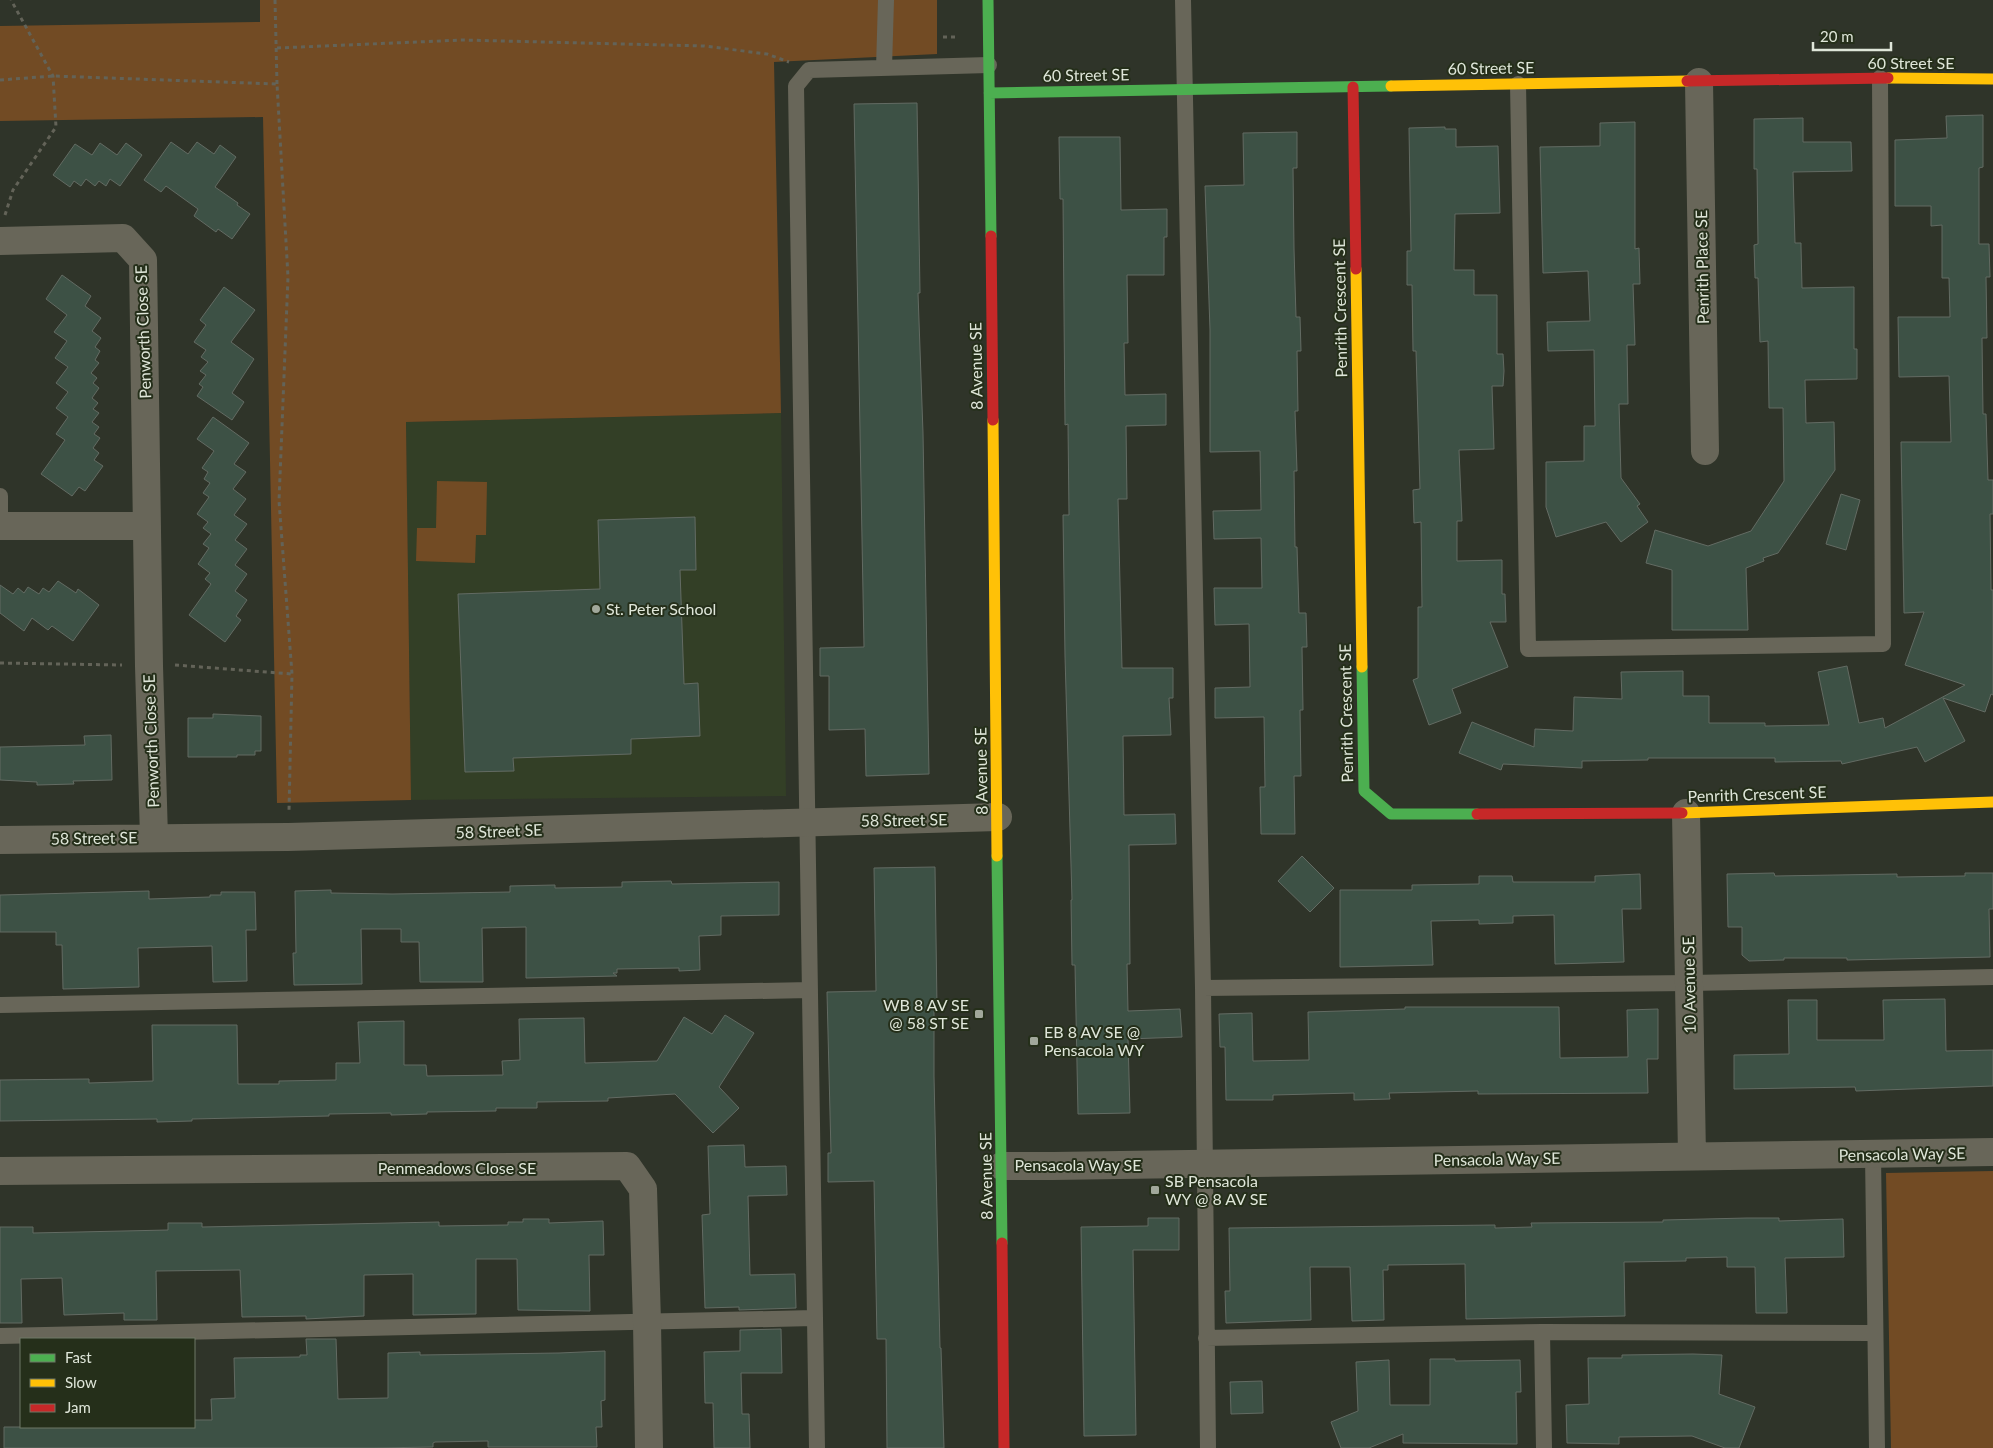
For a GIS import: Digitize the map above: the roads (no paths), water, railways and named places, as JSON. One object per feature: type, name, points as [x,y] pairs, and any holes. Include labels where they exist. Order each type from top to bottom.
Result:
[{"type":"street","name":"8 Avenue SE","points":[[988,0],[1004,1448]]},
{"type":"street","name":"60 Street SE","points":[[989,94],[1880,78],[1993,79]]},
{"type":"street","name":"Penrith Place SE","points":[[1699,82],[1705,451]]},
{"type":"street","name":"Penrith Crescent SE","points":[[1353,87],[1364,791],[1391,814],[1686,813],[1993,802]]},
{"type":"street","name":"Penworth Close SE","points":[[1,231],[123,238],[143,260],[154,837]]},
{"type":"street","points":[[0,526],[147,526]]},
{"type":"street","name":"10 Avenue SE","points":[[1686,813],[1692,1156]]},
{"type":"street","name":"58 Street SE","points":[[0,840],[288,837],[998,817]]},
{"type":"street","name":"Pensacola Way SE","points":[[1002,1166],[1993,1152]]},
{"type":"street","name":"Penmeadows Close SE","points":[[0,1171],[627,1166],[642,1189],[648,1322],[649,1448]]},
{"type":"lane","points":[[884,68],[886,0]]},
{"type":"lane","points":[[1183,0],[1203,988],[1208,1448]]},
{"type":"lane","points":[[817,1448],[796,86],[809,70],[989,65]]},
{"type":"lane","points":[[1518,84],[1528,649],[1883,644],[1880,78]]},
{"type":"lane","points":[[0,496],[0,526]]},
{"type":"lane","points":[[1203,988],[1690,984],[1993,977]]},
{"type":"lane","points":[[0,1005],[810,990]]},
{"type":"lane","points":[[1873,1154],[1877,1448]]},
{"type":"lane","points":[[0,1336],[814,1318]]},
{"type":"lane","points":[[1206,1338],[1542,1332],[1875,1333]]},
{"type":"lane","points":[[1542,1332],[1544,1448]]},
{"type":"place","name":"St. Peter School","points":[[596,609]]},
{"type":"place","name":"WB 8 AV SE @ 58 ST SE","points":[[979,1014]]},
{"type":"place","name":"EB 8 AV SE @ Pensacola WY","points":[[1034,1041]]},
{"type":"place","name":"SB Pensacola WY @ 8 AV SE","points":[[1155,1190]]}]
